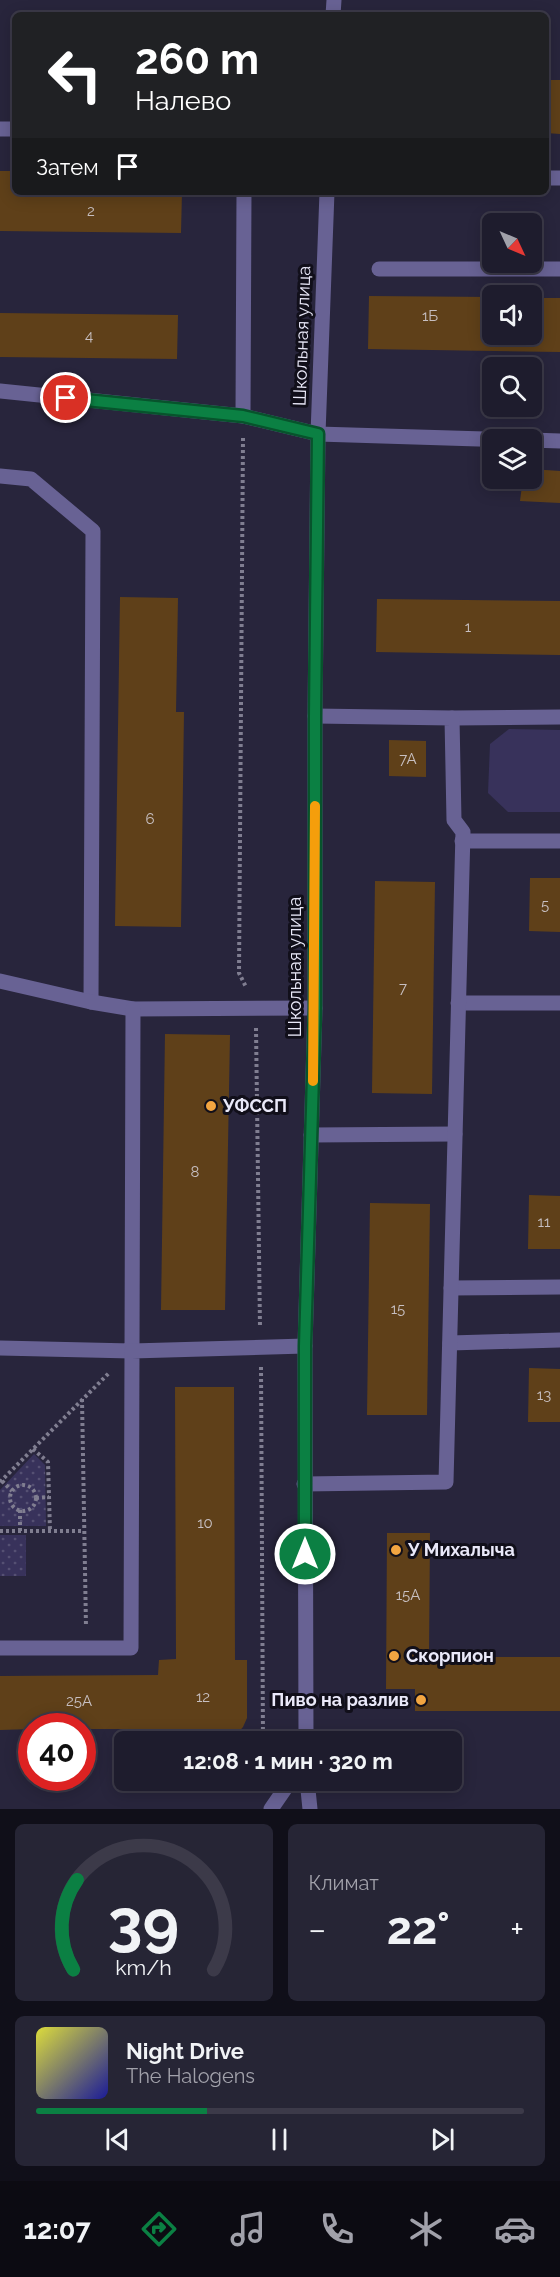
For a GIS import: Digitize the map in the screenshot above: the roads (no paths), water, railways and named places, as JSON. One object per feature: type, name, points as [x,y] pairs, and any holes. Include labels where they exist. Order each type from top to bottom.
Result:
[{"type":"street","points":[[243,416],[244,195]]},
{"type":"street","name":"Школьная улица","points":[[306,1731],[305,1346],[315,1008],[318,434],[327,195]]},
{"type":"street","points":[[379,269],[560,269]]},
{"type":"street","points":[[0,391],[243,416],[318,434],[482,439]]},
{"type":"street","points":[[542,440],[560,441]]},
{"type":"street","points":[[0,476],[31,479],[93,531],[91,1002]]},
{"type":"street","points":[[315,716],[560,717]]},
{"type":"street","points":[[304,1484],[446,1482],[463,832],[454,820],[452,718]]},
{"type":"street","points":[[462,841],[560,841]]},
{"type":"street","points":[[0,981],[91,1002],[133,1009],[315,1008]]},
{"type":"street","points":[[458,1003],[560,1003]]},
{"type":"street","points":[[0,1648],[131,1648],[133,1009]]},
{"type":"street","points":[[311,1135],[455,1134]]},
{"type":"street","points":[[451,1288],[560,1287]]},
{"type":"street","points":[[450,1343],[560,1340]]},
{"type":"street","points":[[0,1348],[132,1351],[305,1346]]},
{"type":"street","points":[[271,1809],[283,1791]]},
{"type":"street","points":[[309,1791],[310,1809]]},
{"type":"place","name":"УФССП","points":[[211,1106]]},
{"type":"place","name":"У Михалыча","points":[[396,1550]]},
{"type":"place","name":"Скорпион","points":[[394,1656]]},
{"type":"place","name":"Пиво на разлив","points":[[421,1700]]}]
